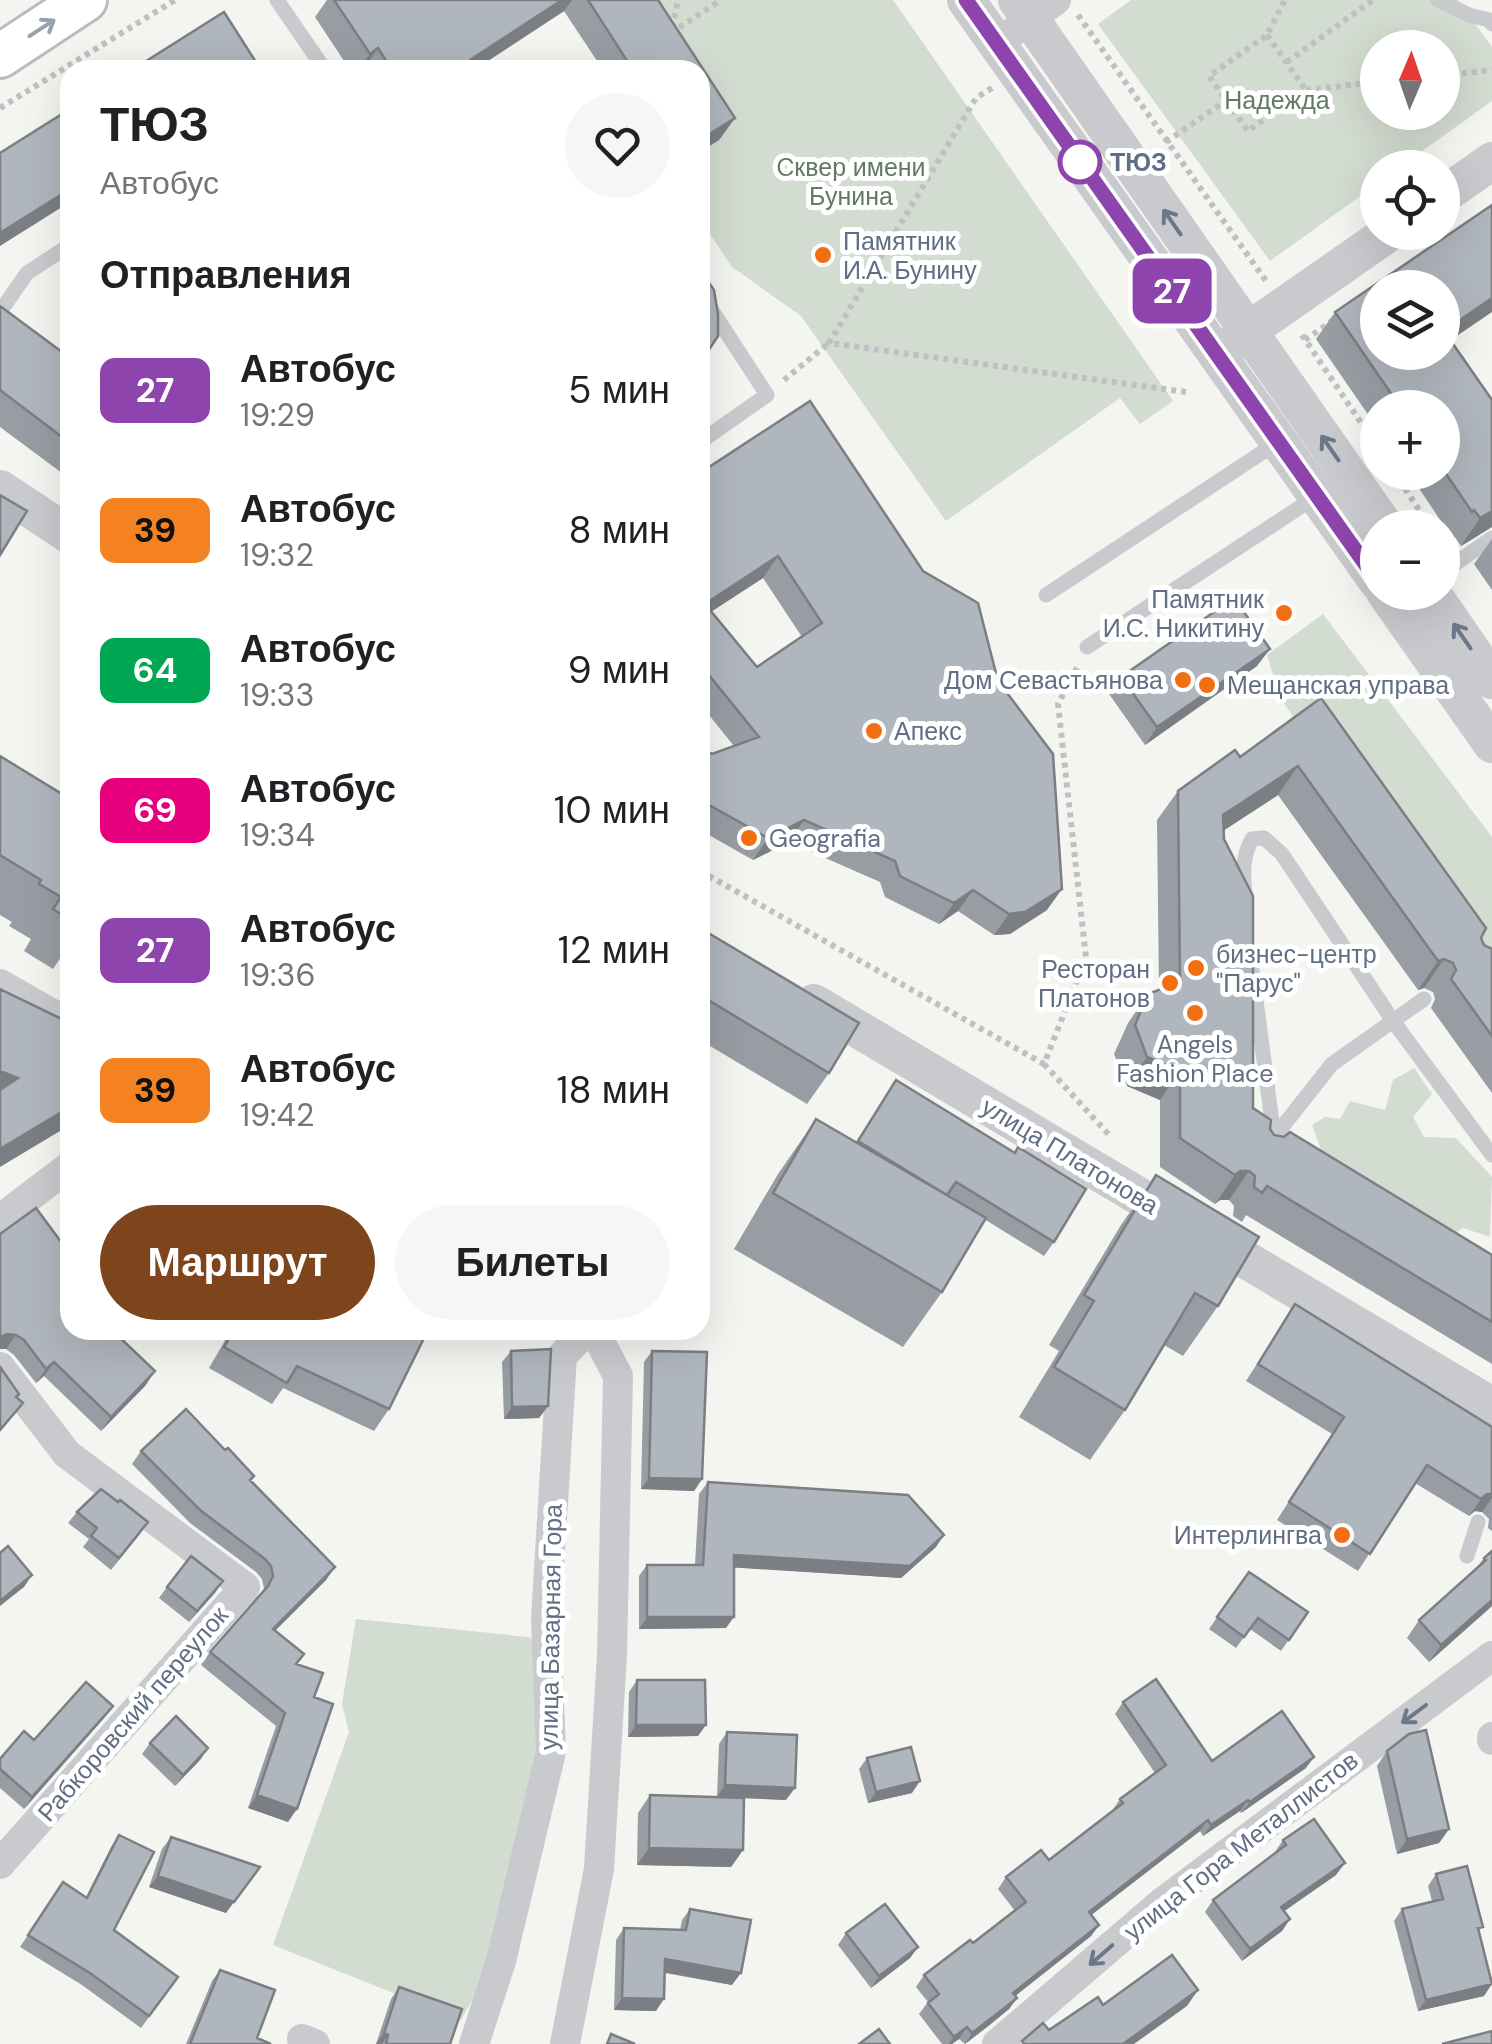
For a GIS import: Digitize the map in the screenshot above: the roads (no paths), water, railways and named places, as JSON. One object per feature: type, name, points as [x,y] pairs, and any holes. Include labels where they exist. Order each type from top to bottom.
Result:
[{"type":"main road","points":[[0,56],[85,0]]},
{"type":"street","points":[[966,0],[1360,557]]},
{"type":"street","points":[[996,43],[1044,7],[1248,331],[1373,510]]},
{"type":"street","points":[[1460,183],[1492,161]]},
{"type":"street","points":[[1218,357],[1248,331],[1364,250]]},
{"type":"street","points":[[0,488],[60,523]]},
{"type":"street","points":[[1398,610],[1492,744]]},
{"type":"street","points":[[1443,610],[1492,680]]},
{"type":"street","points":[[0,984],[60,1018]]},
{"type":"street","name":"улица Платонова","points":[[784,985],[1210,1232],[1492,1406]]},
{"type":"street","points":[[0,1219],[60,1174]]},
{"type":"street","name":"улица Базарная Гора","points":[[474,2044],[500,1962],[550,1752],[546,1618],[562,1356],[579,1340]]},
{"type":"street","points":[[565,2044],[599,1869],[612,1656],[618,1376],[596,1340]]},
{"type":"street","name":"Рабкоровский переулок","points":[[0,1368],[68,1454],[245,1587],[0,1864]]},
{"type":"street","name":"улица Гора Металлистов","points":[[997,2044],[1164,1901],[1492,1656]]},
{"type":"lane","points":[[277,0],[319,60]]},
{"type":"lane","points":[[1438,0],[1492,24]]},
{"type":"lane","points":[[0,312],[27,273],[60,252]]},
{"type":"lane","points":[[710,307],[767,395],[710,435]]},
{"type":"lane","points":[[1046,594],[1278,442]]},
{"type":"lane","points":[[1087,647],[1317,496]]},
{"type":"lane","points":[[1460,560],[1492,538]]},
{"type":"lane","points":[[1245,902],[1246,850],[1252,838],[1264,838],[1282,854],[1393,1021],[1492,1155]]},
{"type":"lane","points":[[1249,938],[1274,1137],[1304,1156]]},
{"type":"lane","points":[[1260,1155],[1332,1064],[1424,999]]},
{"type":"lane","points":[[1467,1556],[1478,1522]]},
{"type":"place","name":"ТЮЗ","points":[[1080,162]]},
{"type":"place","name":"Памятник И.А. Бунину","points":[[823,255]]},
{"type":"place","name":"Памятник И.С. Никитину","points":[[1284,613]]},
{"type":"place","name":"Дом Севастьянова","points":[[1183,680]]},
{"type":"place","name":"Мещанская управа","points":[[1207,685]]},
{"type":"place","name":"Апекс","points":[[874,731]]},
{"type":"place","name":"Geografia","points":[[749,838]]},
{"type":"place","name":"бизнес-центр \"Парус\"","points":[[1196,968]]},
{"type":"place","name":"Ресторан Платонов","points":[[1170,983]]},
{"type":"place","name":"Angels Fashion Place","points":[[1195,1013]]},
{"type":"place","name":"Интерлингва","points":[[1342,1535]]},
{"type":"park label","name":"Надежда","points":[[1277,100]]},
{"type":"park label","name":"Cквер имени Бунина","points":[[851,182]]}]
